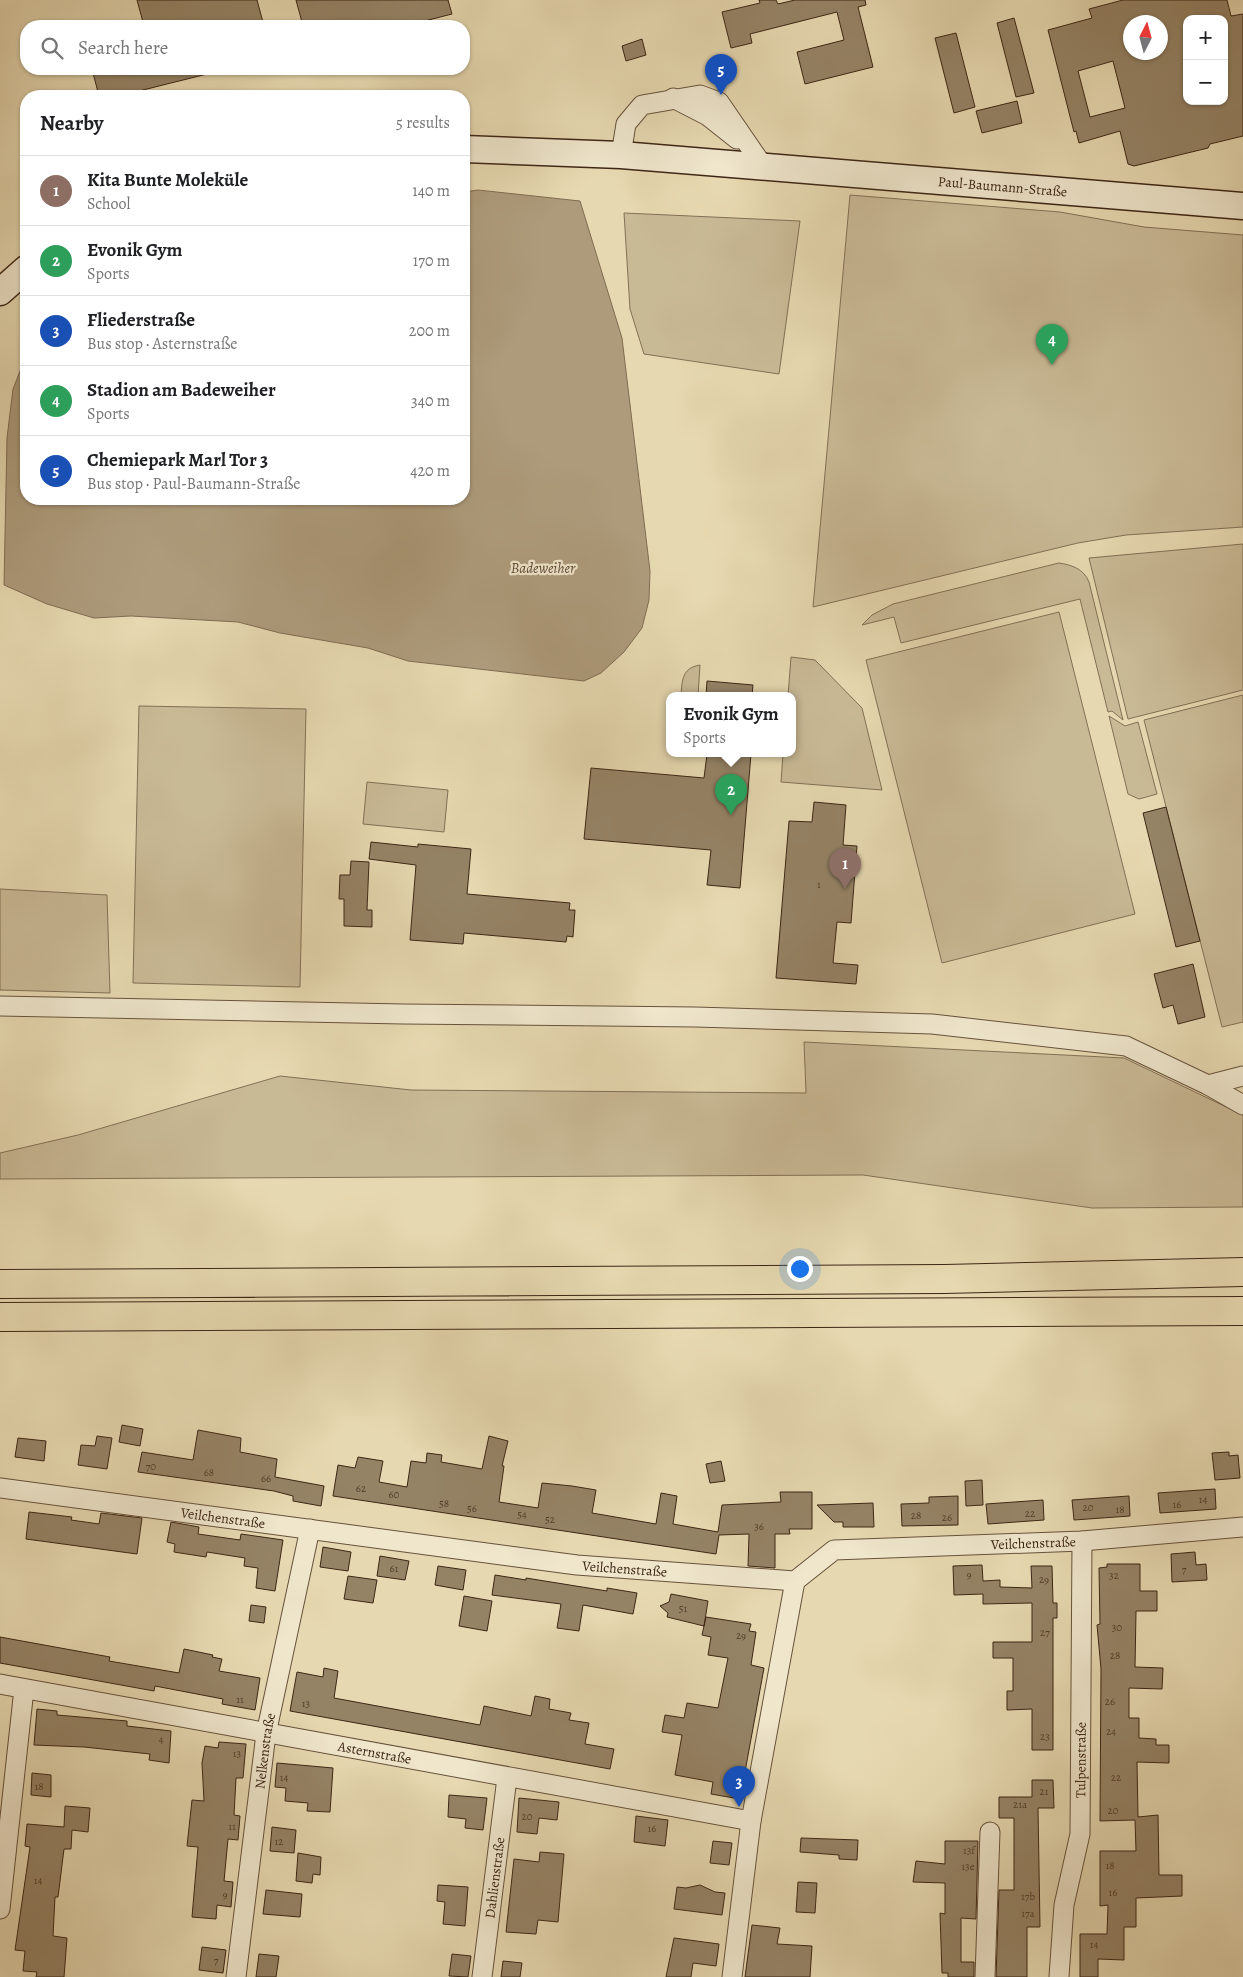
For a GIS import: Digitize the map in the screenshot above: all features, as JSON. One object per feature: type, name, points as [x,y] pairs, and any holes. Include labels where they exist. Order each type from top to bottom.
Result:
[{"type":"highway","points":[[0,1284],[944,1279],[1243,1272]]},
{"type":"highway","points":[[0,1317],[1243,1311]]},
{"type":"main road","name":"Paul-Baumann-Straße","points":[[470,149],[621,155],[757,157],[1243,206]]},
{"type":"main road","points":[[0,292],[20,274]]},
{"type":"street","points":[[621,155],[626,124],[633,113],[642,105],[673,98],[700,95],[718,102],[757,157]]},
{"type":"street","points":[[0,1006],[393,1014],[695,1016],[932,1024],[1126,1046],[1208,1085],[1243,1105]]},
{"type":"street","points":[[1208,1085],[1243,1076]]},
{"type":"street","name":"Veilchenstraße","points":[[0,1488],[577,1565],[795,1581],[834,1550],[1082,1540],[1243,1527]]},
{"type":"street","name":"Nelkenstraße","points":[[236,1977],[266,1734],[310,1529]]},
{"type":"street","name":"Tulpenstraße","points":[[1059,1977],[1064,1905],[1080,1834],[1082,1540]]},
{"type":"street","points":[[732,1977],[751,1821],[795,1581]]},
{"type":"street","name":"Asternstraße","points":[[0,1684],[751,1821]]},
{"type":"street","points":[[0,1908],[24,1689]]},
{"type":"street","name":"Dahlienstraße","points":[[482,1977],[507,1778]]},
{"type":"street","points":[[985,1977],[990,1832]]},
{"type":"shaded area","points":[[850,195],[1060,212],[1144,227],[1243,235],[1243,527],[1126,535],[1078,543],[813,607]]},
{"type":"shaded area","points":[[624,213],[800,221],[779,374],[644,354],[630,309]]},
{"type":"shaded area","points":[[1243,544],[1243,690],[1128,719],[1089,558]]},
{"type":"shaded area","points":[[1059,563],[1077,568],[1089,582],[1123,720],[1112,711],[1108,712],[1080,599],[901,643],[894,617],[862,625],[872,615],[893,604]]},
{"type":"shaded area","points":[[1059,612],[1135,914],[942,963],[866,660]]},
{"type":"shaded area","points":[[791,657],[815,660],[862,708],[882,790],[781,782],[783,757],[796,757],[796,692],[788,692]]},
{"type":"shaded area","points":[[700,665],[698,692],[682,692],[686,672]]},
{"type":"shaded area","points":[[1243,695],[1243,1022],[1222,1027],[1144,720]]},
{"type":"shaded area","points":[[139,706],[306,709],[300,987],[133,983]]},
{"type":"shaded area","points":[[1109,716],[1125,726],[1138,722],[1157,794],[1139,799],[1128,794]]},
{"type":"shaded area","points":[[367,782],[448,790],[444,832],[363,824]]},
{"type":"shaded area","points":[[0,889],[107,895],[110,993],[0,990]]},
{"type":"shaded area","points":[[804,1042],[1124,1058],[1243,1115],[1243,1207],[1092,1208],[863,1175],[0,1179],[0,1153],[78,1135],[280,1076],[411,1090],[806,1093]]},
{"type":"water","name":"Badeweiher","points":[[478,190],[580,201],[622,338],[650,571],[649,600],[642,628],[624,652],[601,673],[584,681],[408,661],[368,648],[280,633],[238,622],[131,616],[94,618],[47,604],[4,585],[7,438],[13,389],[20,371],[20,505],[470,505],[470,191]]},
{"type":"building","points":[[137,0],[257,0],[262,20],[142,20]]},
{"type":"building","points":[[296,0],[448,0],[452,14],[428,20],[301,20]]},
{"type":"building","points":[[759,0],[776,0],[778,4],[795,0],[865,0],[866,5],[858,7],[873,67],[805,84],[797,52],[844,40],[837,12],[750,34],[752,43],[731,48],[722,12],[760,3]]},
{"type":"building","points":[[1123,0],[1227,0],[1231,16],[1243,14],[1243,136],[1210,144],[1208,148],[1134,166],[1128,164],[1120,131],[1079,143],[1076,131],[1074,132],[1048,30],[1092,18],[1089,9]],"holes":[[[1113,61],[1125,108],[1090,117],[1078,71]]]},
{"type":"building","points":[[1014,18],[1034,93],[1016,97],[997,23]]},
{"type":"building","points":[[956,33],[975,107],[954,113],[935,38]]},
{"type":"building","points":[[642,39],[646,55],[626,61],[622,46]]},
{"type":"building","points":[[94,75],[203,75],[143,90],[97,90]]},
{"type":"building","points":[[1017,101],[1022,123],[982,133],[976,111]]},
{"type":"building","points":[[707,681],[753,685],[752,692],[706,692]]},
{"type":"building","points":[[707,757],[751,757],[740,888],[707,885],[711,850],[584,839],[591,768],[704,778]]},
{"type":"building","points":[[814,802],[846,805],[843,845],[857,846],[851,923],[837,922],[833,963],[858,965],[856,984],[776,978],[789,821],[812,822]]},
{"type":"building","points":[[1166,807],[1200,941],[1176,947],[1143,813]]},
{"type":"building","points":[[371,842],[418,847],[418,844],[471,849],[467,894],[570,903],[569,910],[575,910],[573,937],[567,936],[566,942],[464,933],[463,944],[410,940],[416,865],[369,859]]},
{"type":"building","points":[[351,861],[369,862],[367,910],[372,910],[372,927],[344,926],[344,899],[339,899],[340,875],[350,875]]},
{"type":"building","points":[[1193,964],[1205,1017],[1178,1024],[1173,1005],[1163,1008],[1154,974]]},
{"type":"building","points":[[122,1425],[143,1429],[140,1446],[119,1442]]},
{"type":"building","points":[[198,1430],[241,1438],[240,1452],[277,1459],[275,1477],[324,1486],[321,1506],[293,1501],[293,1496],[274,1491],[138,1472],[142,1452],[193,1460]]},
{"type":"building","points":[[97,1436],[112,1438],[107,1469],[78,1465],[81,1445],[95,1446]]},
{"type":"building","points":[[489,1436],[508,1441],[502,1466],[504,1466],[499,1502],[538,1508],[542,1483],[572,1486],[596,1490],[592,1513],[656,1524],[661,1493],[677,1496],[673,1524],[718,1532],[722,1505],[781,1502],[780,1492],[812,1492],[812,1529],[789,1529],[790,1534],[775,1534],[775,1568],[748,1566],[749,1534],[719,1535],[716,1554],[333,1496],[338,1465],[355,1468],[358,1457],[383,1461],[379,1482],[407,1487],[411,1461],[426,1463],[427,1453],[442,1455],[441,1462],[482,1469]]},
{"type":"building","points":[[18,1438],[46,1441],[44,1461],[15,1457]]},
{"type":"building","points":[[1229,1452],[1229,1456],[1238,1455],[1240,1478],[1215,1480],[1212,1453]]},
{"type":"building","points":[[721,1461],[725,1481],[710,1483],[706,1464]]},
{"type":"building","points":[[982,1480],[983,1505],[966,1506],[965,1481]]},
{"type":"building","points":[[1215,1489],[1216,1509],[1160,1513],[1158,1493]]},
{"type":"building","points":[[958,1496],[958,1525],[902,1526],[901,1504],[929,1503],[929,1497]]},
{"type":"building","points":[[1129,1496],[1130,1516],[1074,1520],[1072,1500]]},
{"type":"building","points":[[1043,1500],[1044,1520],[988,1524],[986,1504]]},
{"type":"building","points":[[873,1503],[874,1527],[843,1527],[843,1522],[834,1522],[817,1505]]},
{"type":"building","points":[[29,1512],[72,1517],[71,1520],[99,1524],[101,1513],[142,1518],[137,1554],[26,1539]]},
{"type":"building","points":[[171,1522],[199,1527],[198,1534],[240,1540],[241,1534],[283,1540],[275,1591],[256,1588],[258,1568],[244,1566],[245,1558],[207,1552],[206,1557],[174,1552],[175,1544],[167,1542]]},
{"type":"building","points":[[323,1547],[351,1552],[348,1571],[320,1567]]},
{"type":"building","points":[[1195,1552],[1196,1565],[1206,1564],[1207,1580],[1172,1582],[1171,1554]]},
{"type":"building","points":[[380,1556],[409,1561],[405,1580],[377,1576]]},
{"type":"building","points":[[1107,1564],[1140,1564],[1140,1591],[1157,1591],[1157,1611],[1136,1611],[1135,1667],[1163,1668],[1162,1689],[1129,1688],[1129,1718],[1139,1718],[1139,1738],[1156,1739],[1156,1745],[1169,1745],[1169,1763],[1137,1762],[1138,1817],[1158,1815],[1159,1875],[1182,1875],[1182,1896],[1136,1898],[1136,1927],[1124,1927],[1124,1960],[1098,1959],[1098,1977],[1080,1977],[1080,1934],[1107,1934],[1108,1905],[1100,1906],[1100,1851],[1136,1851],[1135,1820],[1100,1821],[1101,1669],[1097,1625],[1100,1624],[1099,1568],[1107,1567]]},
{"type":"building","points":[[982,1565],[983,1581],[1000,1580],[1000,1587],[1032,1588],[1031,1566],[1052,1566],[1053,1603],[1057,1603],[1057,1618],[1053,1618],[1053,1750],[1032,1750],[1032,1709],[1007,1710],[1007,1691],[1013,1691],[1013,1658],[993,1658],[993,1642],[1032,1642],[1032,1603],[983,1604],[983,1594],[954,1595],[953,1566]]},
{"type":"building","points":[[438,1566],[466,1570],[463,1590],[435,1585]]},
{"type":"building","points":[[495,1575],[607,1591],[607,1588],[637,1593],[633,1614],[583,1605],[579,1631],[557,1628],[561,1604],[492,1595]]},
{"type":"building","points":[[348,1576],[377,1580],[373,1603],[344,1599]]},
{"type":"building","points":[[671,1594],[708,1601],[704,1626],[667,1617],[668,1613],[660,1606],[669,1602]]},
{"type":"building","points":[[464,1596],[492,1601],[487,1631],[459,1626]]},
{"type":"building","points":[[251,1605],[266,1607],[264,1623],[249,1621]]},
{"type":"building","points":[[706,1617],[751,1624],[749,1631],[756,1632],[751,1665],[764,1668],[740,1799],[711,1794],[713,1782],[675,1775],[682,1735],[662,1732],[665,1715],[684,1718],[687,1703],[718,1708],[728,1658],[708,1655],[711,1637],[702,1635]]},
{"type":"building","points":[[0,1637],[110,1657],[109,1661],[179,1673],[184,1649],[213,1655],[212,1657],[222,1659],[219,1671],[260,1678],[255,1710],[222,1704],[223,1699],[155,1686],[154,1691],[0,1663]]},
{"type":"building","points":[[324,1668],[338,1671],[334,1698],[480,1725],[484,1706],[531,1716],[535,1696],[550,1699],[549,1709],[571,1713],[569,1720],[589,1723],[585,1744],[614,1749],[610,1769],[290,1711],[297,1672],[323,1677]]},
{"type":"building","points":[[37,1709],[57,1711],[57,1715],[127,1721],[127,1726],[171,1731],[169,1763],[149,1760],[150,1754],[84,1747],[34,1745]]},
{"type":"building","points":[[219,1742],[246,1744],[243,1778],[236,1778],[234,1815],[240,1816],[238,1840],[228,1839],[224,1881],[233,1882],[231,1907],[217,1905],[216,1919],[192,1917],[198,1847],[187,1846],[192,1800],[204,1801],[202,1763],[205,1746],[218,1748]]},
{"type":"building","points":[[277,1763],[333,1768],[330,1812],[307,1811],[308,1803],[285,1801],[286,1788],[275,1787]]},
{"type":"building","points":[[32,1773],[51,1775],[51,1797],[31,1795]]},
{"type":"building","points":[[1032,1780],[1053,1780],[1054,1808],[1038,1808],[1040,1927],[1027,1927],[1027,1977],[996,1977],[999,1890],[1014,1890],[1014,1818],[999,1818],[999,1797],[1032,1797]]},
{"type":"building","points":[[449,1795],[487,1798],[483,1830],[465,1828],[466,1819],[448,1817]]},
{"type":"building","points":[[519,1798],[559,1802],[557,1820],[539,1818],[537,1834],[517,1832]]},
{"type":"building","points":[[65,1806],[90,1808],[88,1832],[72,1830],[71,1849],[64,1849],[58,1897],[55,1897],[53,1936],[67,1938],[64,1977],[36,1977],[37,1972],[23,1971],[25,1951],[15,1950],[30,1847],[25,1846],[27,1824],[64,1827]]},
{"type":"building","points":[[636,1816],[668,1820],[665,1846],[634,1842]]},
{"type":"building","points":[[272,1827],[296,1830],[294,1853],[270,1851]]},
{"type":"building","points":[[801,1838],[858,1840],[857,1860],[839,1859],[839,1855],[800,1852]]},
{"type":"building","points":[[713,1841],[732,1843],[729,1865],[710,1863]]},
{"type":"building","points":[[945,1841],[978,1841],[976,1919],[961,1918],[961,1962],[974,1962],[974,1977],[948,1977],[948,1973],[942,1973],[940,1913],[945,1914],[945,1883],[913,1882],[916,1861],[945,1864]]},
{"type":"building","points":[[540,1852],[564,1854],[558,1922],[538,1920],[536,1934],[506,1932],[514,1859],[539,1862]]},
{"type":"building","points":[[298,1853],[321,1857],[320,1875],[313,1874],[312,1883],[296,1881]]},
{"type":"building","points":[[798,1882],[817,1883],[815,1913],[796,1912]]},
{"type":"building","points":[[438,1885],[468,1887],[465,1926],[443,1924],[445,1902],[437,1901]]},
{"type":"building","points":[[700,1885],[715,1892],[725,1893],[722,1915],[674,1909],[677,1887],[686,1888]]},
{"type":"building","points":[[266,1890],[302,1894],[300,1917],[263,1914]]},
{"type":"building","points":[[752,1925],[780,1928],[777,1944],[812,1946],[810,1977],[745,1977]]},
{"type":"building","points":[[674,1938],[719,1944],[716,1966],[693,1963],[691,1977],[666,1977]]},
{"type":"building","points":[[202,1947],[226,1950],[223,1973],[199,1970]]},
{"type":"building","points":[[259,1954],[279,1956],[276,1977],[256,1977]]},
{"type":"building","points":[[452,1954],[471,1956],[468,1977],[449,1976]]},
{"type":"building","points":[[503,1961],[522,1963],[520,1977],[501,1977]]},
{"type":"place","name":"Chemiepark Marl Tor 3","points":[[721,95]]},
{"type":"place","name":"Stadion am Badeweiher","points":[[1052,365]]},
{"type":"place","name":"Evonik Gym","points":[[731,815]]},
{"type":"place","name":"Kita Bunte Moleküle","points":[[845,889]]},
{"type":"place","name":"Fliederstraße","points":[[739,1807]]}]
